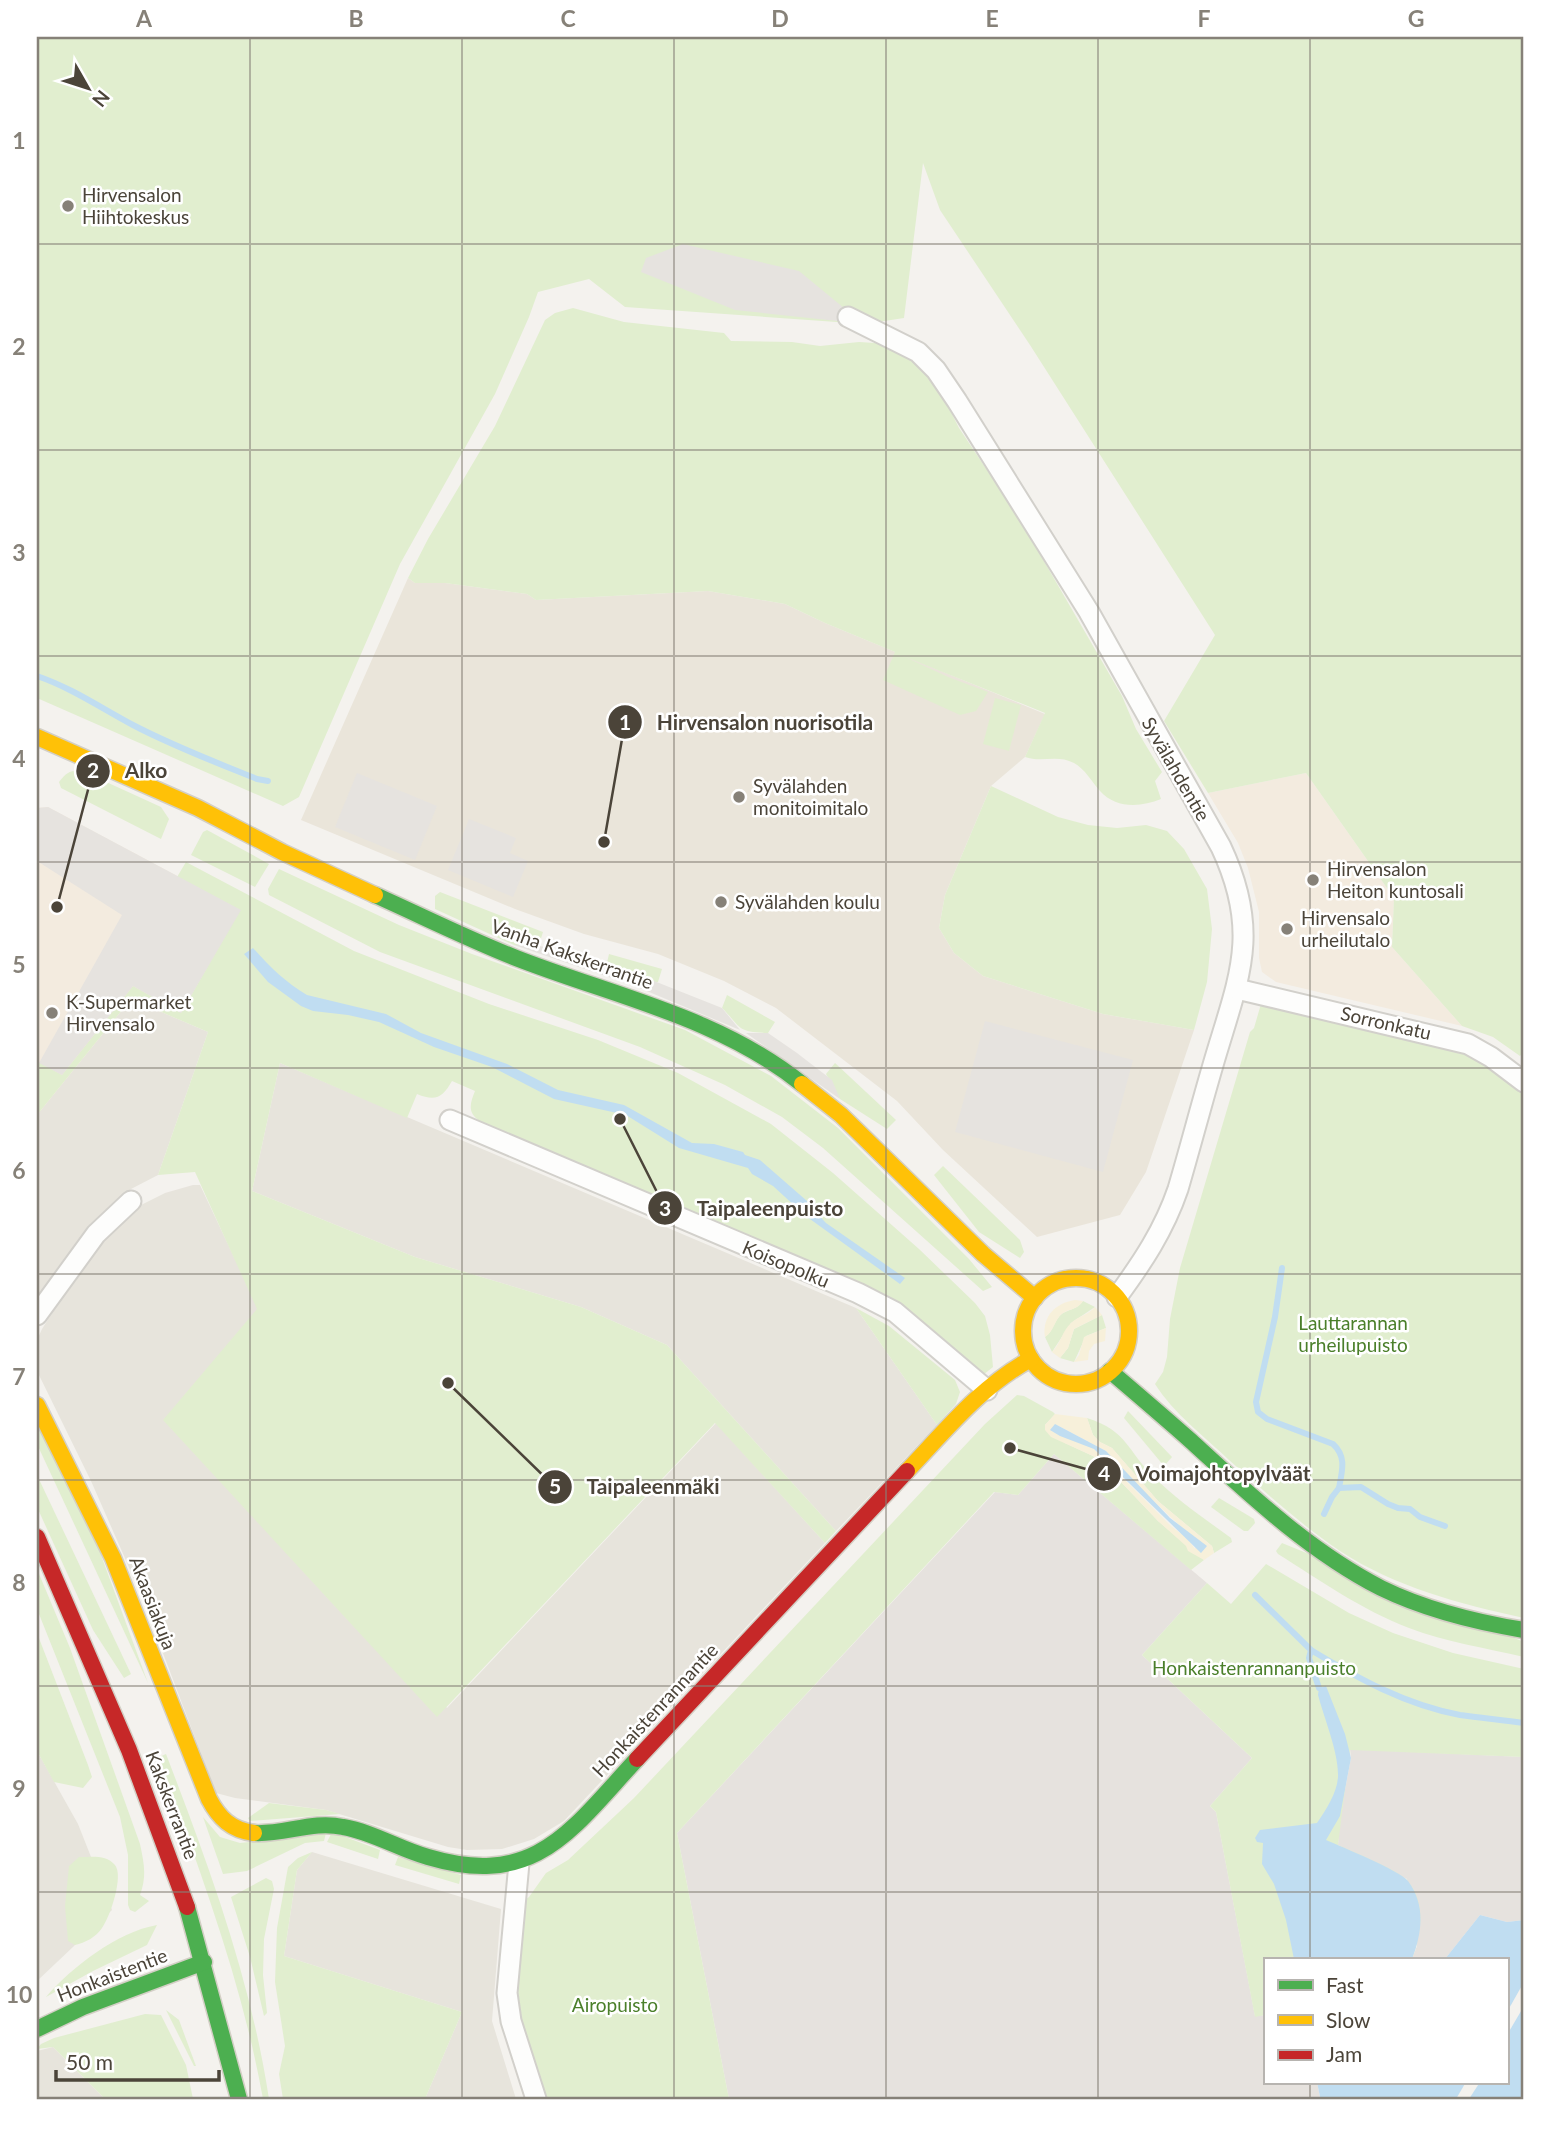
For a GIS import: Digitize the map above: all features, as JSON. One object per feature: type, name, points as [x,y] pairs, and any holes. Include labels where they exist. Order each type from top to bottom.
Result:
[{"type":"street","name":"Syvälahdentie","points":[[848,317],[918,352],[936,370],[957,401],[1088,612],[1221,847],[1241,900],[1244,928],[1237,989],[1168,1218],[1138,1269],[1117,1297]]},
{"type":"street","name":"Vanha Kakskerrantie","points":[[37,737],[198,808],[282,852],[462,935],[516,958],[686,1017],[752,1050],[781,1068],[841,1115],[983,1254],[1035,1298]]},
{"type":"street","name":"Sorronkatu","points":[[1237,989],[1468,1044],[1491,1057],[1524,1083]]},
{"type":"street","name":"Koisopolku","points":[[450,1120],[858,1293],[894,1312],[987,1390]]},
{"type":"street","points":[[37,1315],[96,1234],[131,1201]]},
{"type":"street","points":[[1082,1278],[1095,1281],[1117,1297],[1128,1321],[1129,1334],[1122,1356],[1110,1371],[1087,1383],[1062,1382],[1039,1369],[1026,1347],[1024,1321],[1035,1298],[1044,1288],[1056,1282],[1082,1278]]},
{"type":"street","name":"Honkaistenrannantie","points":[[222,1819],[235,1828],[267,1833],[304,1825],[338,1825],[452,1863],[499,1867],[519,1863],[554,1843],[576,1825],[987,1390],[1008,1371],[1031,1359]]},
{"type":"street","points":[[1110,1371],[1277,1520],[1336,1563],[1383,1589],[1419,1604],[1459,1617],[1524,1630]]},
{"type":"street","name":"Akaasiakuja","points":[[37,1405],[113,1558],[202,1787],[222,1819]]},
{"type":"street","name":"Kakskerrantie","points":[[37,1537],[150,1802],[204,1962],[239,2099]]},
{"type":"street","points":[[519,1863],[507,1993],[511,2021],[536,2099]]},
{"type":"street","name":"Honkaistentie","points":[[37,2029],[83,2007],[204,1962]]},
{"type":"shaded area","points":[[683,244],[799,271],[850,313],[847,322],[735,310],[641,272],[646,258]]},
{"type":"shaded area","name":"Syvälahden koulu","points":[[408,578],[415,583],[445,583],[527,594],[536,600],[708,591],[785,604],[1045,714],[1025,757],[991,786],[945,895],[939,928],[954,953],[983,976],[1103,1014],[1194,1030],[1146,1172],[1120,1215],[1037,1237],[943,1150],[897,1101],[776,1008],[724,981],[658,954],[584,934],[515,909],[301,820]]},
{"type":"shaded area","points":[[357,773],[437,806],[415,860],[335,827]]},
{"type":"shaded area","points":[[1306,773],[1394,898],[1392,947],[1462,1026],[1276,982],[1262,972],[1259,958],[1259,912],[1248,868],[1238,843],[1208,793]]},
{"type":"shaded area","points":[[48,807],[241,910],[178,1019],[131,999],[37,1115],[37,808]]},
{"type":"shaded area","points":[[48,807],[241,910],[181,1013],[133,986],[62,1075],[39,1063],[122,915],[37,861],[37,808]]},
{"type":"shaded area","points":[[469,819],[516,838],[510,853],[528,861],[513,897],[448,870]]},
{"type":"shaded area","points":[[534,944],[610,968],[626,983],[514,945]]},
{"type":"shaded area","points":[[654,981],[722,1008],[740,1030],[630,984]]},
{"type":"shaded area","points":[[131,999],[208,1032],[158,1175],[131,1189],[101,1214],[58,1267],[37,1300],[37,1115]]},
{"type":"shaded area","points":[[985,1021],[1133,1060],[1103,1172],[955,1132]]},
{"type":"shaded area","points":[[746,1033],[768,1033],[797,1053],[832,1080],[840,1099]]},
{"type":"shaded area","points":[[280,1063],[856,1308],[937,1425],[836,1531],[667,1345],[581,1307],[415,1257],[252,1191]]},
{"type":"shaded area","points":[[200,1185],[447,1708],[716,1423],[825,1543],[564,1821],[534,1839],[502,1849],[467,1850],[448,1847],[326,1810],[216,1793],[139,1590],[91,1481],[37,1371],[37,1340],[42,1329],[71,1283],[108,1235],[141,1205],[165,1193]]},
{"type":"shaded area","points":[[1054,1454],[1207,1583],[1142,1655],[1252,1758],[1210,1806],[1216,1812],[1255,2016],[1264,2015],[1264,2084],[1317,2084],[1320,2097],[729,2099],[677,1833],[995,1492],[1018,1495]]},
{"type":"shaded area","points":[[1350,1749],[1524,1757],[1524,1920],[1507,1922],[1480,1915],[1446,1958],[1412,1958],[1417,1946],[1407,1879],[1338,1845],[1340,1816],[1351,1758]]},
{"type":"shaded area","points":[[37,1751],[78,1824],[112,1910],[37,1981]]},
{"type":"shaded area","points":[[312,1852],[501,1909],[492,2021],[516,2099],[425,2099],[462,2012],[284,1956],[297,1870]]},
{"type":"shaded area","points":[[53,2047],[105,2099],[37,2099],[37,2051]]},
{"type":"green space","points":[[37,37],[1524,37],[1524,1051],[1520,1056],[1493,1037],[1462,1026],[1392,947],[1394,898],[1306,773],[1208,793],[1164,721],[1215,635],[1030,345],[940,210],[923,163],[904,318],[865,324],[625,307],[589,279],[538,292],[495,394],[400,564],[299,797],[283,806],[37,698]]},
{"type":"green space","points":[[573,308],[624,322],[724,333],[731,341],[792,342],[820,346],[859,342],[891,344],[922,363],[941,392],[959,428],[1019,518],[1122,696],[1136,729],[1162,772],[1155,781],[1161,799],[1137,805],[1121,804],[1106,797],[1085,772],[1068,760],[1025,757],[1045,713],[903,656],[988,692],[976,711],[960,715],[883,680],[895,652],[785,604],[708,591],[536,600],[527,594],[445,583],[415,583],[408,578],[495,426],[545,320],[555,313]]},
{"type":"green space","points":[[995,698],[1021,705],[1009,751],[983,744]]},
{"type":"green space","points":[[80,770],[161,807],[169,819],[161,839],[61,788],[59,782],[64,776]]},
{"type":"green space","points":[[991,786],[1058,817],[1088,825],[1117,828],[1146,825],[1167,831],[1184,849],[1207,889],[1212,929],[1207,982],[1194,1030],[1103,1014],[983,976],[954,953],[939,928],[945,895]]},
{"type":"green space","points":[[207,830],[269,864],[255,887],[191,855],[203,832]]},
{"type":"green space","points":[[186,862],[354,951],[489,1004],[598,1040],[678,1073],[771,1124],[833,1173],[975,1303],[985,1316],[993,1367],[983,1375],[955,1351],[628,1189],[480,1121],[473,1115],[471,1108],[475,1091],[452,1081],[442,1094],[434,1098],[417,1094],[407,1118],[280,1063],[252,1191],[415,1257],[581,1307],[667,1345],[836,1531],[825,1543],[715,1423],[437,1717],[163,1420],[257,1309],[195,1172],[158,1175],[208,1032],[131,999],[37,1115],[37,1061],[62,1075],[133,986],[181,1013],[240,910],[177,877]]},
{"type":"green space","points":[[279,869],[399,925],[472,954],[685,1030],[771,1076],[838,1128],[969,1259],[992,1287],[983,1291],[823,1148],[782,1117],[725,1085],[640,1047],[380,952],[269,895],[268,889]]},
{"type":"green space","points":[[440,892],[543,932],[539,945],[514,945],[435,909],[435,896]]},
{"type":"green space","points":[[609,954],[662,969],[658,982],[626,983],[606,967]]},
{"type":"green space","points":[[727,995],[775,1022],[768,1033],[740,1028],[722,1008]]},
{"type":"green space","name":"Lauttarannan urheilupuisto","points":[[1261,1004],[1441,1045],[1473,1055],[1524,1093],[1524,1618],[1429,1593],[1383,1575],[1340,1551],[1297,1519],[1229,1460],[1180,1415],[1155,1384],[1163,1372],[1167,1357],[1170,1319],[1180,1268],[1250,1032],[1254,1028]]},
{"type":"green space","points":[[835,1063],[896,1120],[887,1129],[840,1099],[826,1074]]},
{"type":"green space","points":[[943,1166],[1020,1240],[1024,1252],[1020,1258],[979,1232],[934,1175]]},
{"type":"green space","points":[[1083,1301],[1095,1307],[1071,1323],[1052,1352],[1045,1337],[1063,1313]]},
{"type":"green space","points":[[856,1308],[889,1326],[955,1380],[960,1392],[956,1404],[937,1425]]},
{"type":"green space","points":[[1102,1315],[1106,1328],[1086,1336],[1074,1362],[1060,1358],[1068,1348],[1074,1329]]},
{"type":"green space","name":"Airopuisto","points":[[1017,1395],[1053,1412],[1055,1414],[1045,1425],[1065,1443],[1104,1464],[1158,1521],[1204,1560],[1191,1570],[1054,1454],[1018,1495],[994,1492],[677,1833],[729,2099],[545,2099],[515,2004],[523,1901],[546,1873],[568,1860],[634,1798],[985,1424]]},
{"type":"green space","points":[[1128,1411],[1172,1457],[1164,1466],[1124,1418]]},
{"type":"green space","points":[[1087,1418],[1111,1429],[1163,1485],[1231,1538],[1232,1542],[1214,1553],[1212,1546],[1158,1501],[1112,1448],[1093,1435]]},
{"type":"green space","points":[[37,1422],[94,1536],[148,1683],[37,1444]]},
{"type":"green space","points":[[37,1475],[131,1674],[124,1678],[93,1630],[37,1507]]},
{"type":"green space","points":[[1219,1498],[1254,1519],[1255,1523],[1248,1531],[1244,1531],[1211,1507]]},
{"type":"green space","points":[[1282,1543],[1524,1642],[1524,1657],[1437,1637],[1375,1613],[1278,1554],[1276,1551]]},
{"type":"green space","name":"Honkaistenrannanpuisto","points":[[1266,1564],[1349,1613],[1393,1633],[1453,1653],[1524,1669],[1524,1757],[1350,1750],[1338,1845],[1395,1872],[1407,1880],[1413,1889],[1420,1909],[1420,1929],[1412,1958],[1264,1958],[1264,2015],[1255,2017],[1216,1812],[1210,1806],[1252,1758],[1142,1655],[1207,1583],[1231,1604]]},
{"type":"green space","points":[[37,1569],[70,1648],[140,1844],[144,1876],[140,1895],[149,1901],[135,1912],[130,1910],[128,1905],[128,1855],[120,1817],[37,1609]]},
{"type":"green space","points":[[37,1633],[92,1777],[83,1788],[54,1782],[37,1751]]},
{"type":"green space","points":[[166,1754],[213,1881],[240,1967],[269,2099],[263,2099],[244,2012],[231,1968],[159,1757]]},
{"type":"green space","points":[[269,1803],[340,1814],[250,1821],[248,1818]]},
{"type":"green space","points":[[203,1817],[220,1837],[240,1843],[326,1833],[324,1841],[305,1843],[247,1871],[223,1874]]},
{"type":"green space","points":[[332,1832],[380,1850],[378,1859],[327,1842]]},
{"type":"green space","points":[[312,1852],[297,1870],[284,1956],[462,2012],[425,2099],[283,2099],[279,2074],[285,2046],[275,1982],[277,1928],[288,1867],[298,1858]]},
{"type":"green space","points":[[79,1857],[98,1857],[111,1861],[115,1865],[118,1878],[112,1906],[102,1928],[90,1939],[75,1945],[68,1941],[65,1906],[69,1866]]},
{"type":"green space","points":[[398,1857],[461,1875],[459,1884],[395,1865]]},
{"type":"green space","points":[[266,1878],[272,1881],[274,1889],[264,1939],[263,1975],[267,2013],[264,2016],[250,1957],[231,1897]]},
{"type":"green space","points":[[157,1925],[147,1945],[46,1997],[96,1952],[126,1935]]},
{"type":"green space","points":[[166,2010],[179,2020],[196,2066],[194,2066]]},
{"type":"green space","points":[[145,2014],[161,2015],[186,2065],[193,2099],[105,2099],[53,2047],[37,2049],[54,2038]]},
{"type":"sand","points":[[1083,1301],[1060,1316],[1045,1337],[1046,1323],[1051,1312],[1061,1304]]},
{"type":"sand","points":[[1095,1307],[1102,1315],[1074,1329],[1068,1348],[1060,1358],[1052,1352],[1071,1323]]},
{"type":"sand","points":[[1106,1328],[1105,1341],[1094,1344],[1089,1351],[1088,1360],[1074,1362],[1084,1337]]},
{"type":"sand","points":[[1055,1414],[1087,1418],[1093,1435],[1112,1448],[1158,1501],[1212,1546],[1214,1553],[1204,1560],[1188,1551],[1104,1464],[1093,1456],[1051,1437],[1045,1430],[1045,1425]],"holes":[[[1055,1424],[1106,1451],[1143,1491],[1195,1537],[1195,1549],[1187,1538],[1172,1527],[1094,1449]]]},
{"type":"water","points":[[253,948],[278,974],[307,995],[386,1014],[421,1033],[507,1064],[558,1090],[624,1105],[692,1143],[714,1144],[760,1160],[807,1201],[805,1207],[811,1207],[826,1223],[905,1278],[900,1284],[803,1214],[805,1211],[796,1207],[773,1186],[752,1174],[748,1168],[679,1148],[626,1115],[554,1099],[492,1067],[434,1047],[379,1022],[313,1011],[301,1006],[268,982],[244,954]]},
{"type":"water","points":[[1055,1424],[1106,1451],[1170,1518],[1207,1546],[1201,1553],[1094,1449],[1050,1430]]},
{"type":"water","points":[[1326,1686],[1345,1734],[1351,1758],[1340,1816],[1326,1840],[1382,1865],[1408,1881],[1420,1909],[1420,1929],[1412,1958],[1294,1958],[1286,1920],[1274,1884],[1262,1864],[1263,1843],[1257,1842],[1255,1838],[1260,1830],[1317,1823],[1336,1789],[1338,1768],[1318,1695],[1319,1688]]},
{"type":"water","points":[[1480,1915],[1507,1922],[1524,1920],[1524,2099],[1304,2099],[1320,2097],[1317,2084],[1508,2084],[1508,1958],[1446,1958]]},
{"type":"pier","points":[[1524,1982],[1524,2006],[1508,2033],[1508,2010]]},
{"type":"pier","points":[[1465,2084],[1479,2084],[1469,2099],[1456,2099]]},
{"type":"waterway","points":[[37,676],[74,692],[163,740],[257,779],[268,781]]},
{"type":"waterway","points":[[1282,1268],[1275,1317],[1256,1402],[1258,1412],[1267,1419],[1333,1444],[1342,1459],[1339,1488]]},
{"type":"waterway","points":[[1324,1514],[1339,1488],[1361,1487],[1388,1504],[1410,1509],[1420,1517],[1445,1526]]},
{"type":"waterway","points":[[1255,1595],[1311,1650],[1309,1658],[1319,1688]]},
{"type":"waterway","points":[[1311,1650],[1364,1680],[1420,1705],[1460,1715],[1524,1723]]},
{"type":"traffic: fast","points":[[375,895],[516,958],[701,1025],[736,1041],[802,1084]]},
{"type":"traffic: fast","points":[[1110,1371],[1235,1482],[1329,1557],[1398,1596],[1469,1619],[1524,1630]]},
{"type":"traffic: fast","points":[[254,1833],[332,1825],[354,1829],[428,1857],[465,1865],[497,1865],[524,1859],[548,1847],[592,1809],[637,1759]]},
{"type":"traffic: fast","points":[[187,1907],[239,2099]]},
{"type":"traffic: fast","points":[[37,2029],[83,2007],[204,1962]]},
{"type":"traffic: slow","points":[[37,737],[198,808],[282,852],[375,895]]},
{"type":"traffic: slow","points":[[802,1084],[841,1115],[983,1254],[1035,1298]]},
{"type":"traffic: slow","points":[[1076,1278],[1096,1282],[1113,1294],[1125,1311],[1129,1331],[1125,1351],[1113,1368],[1096,1380],[1076,1384],[1056,1380],[1039,1368],[1027,1351],[1023,1331],[1027,1311],[1039,1294],[1056,1282],[1076,1278]]},
{"type":"traffic: slow","points":[[907,1471],[980,1395],[1031,1359]]},
{"type":"traffic: slow","points":[[37,1405],[113,1558],[209,1799],[227,1822],[254,1833]]},
{"type":"traffic: jam","points":[[637,1759],[907,1471]]},
{"type":"traffic: jam","points":[[37,1537],[129,1750],[187,1907]]},
{"type":"place","name":"Hirvensalon Hiihtokeskus","points":[[68,206]]},
{"type":"place","name":"Syvälahden monitoimitalo","points":[[739,797]]},
{"type":"place","name":"Hirvensalon nuorisotila","points":[[604,842]]},
{"type":"place","name":"Hirvensalon Heiton kuntosali","points":[[1313,880]]},
{"type":"place","name":"Syvälahden koulu","points":[[721,902]]},
{"type":"place","name":"Alko","points":[[57,907]]},
{"type":"place","name":"Hirvensalo urheilutalo","points":[[1287,929]]},
{"type":"place","name":"K-Supermarket Hirvensalo","points":[[52,1013]]},
{"type":"place","name":"Taipaleenpuisto","points":[[620,1119]]},
{"type":"place","name":"Taipaleenmäki","points":[[448,1383]]},
{"type":"place","name":"Voimajohtopylväät","points":[[1010,1448]]}]
